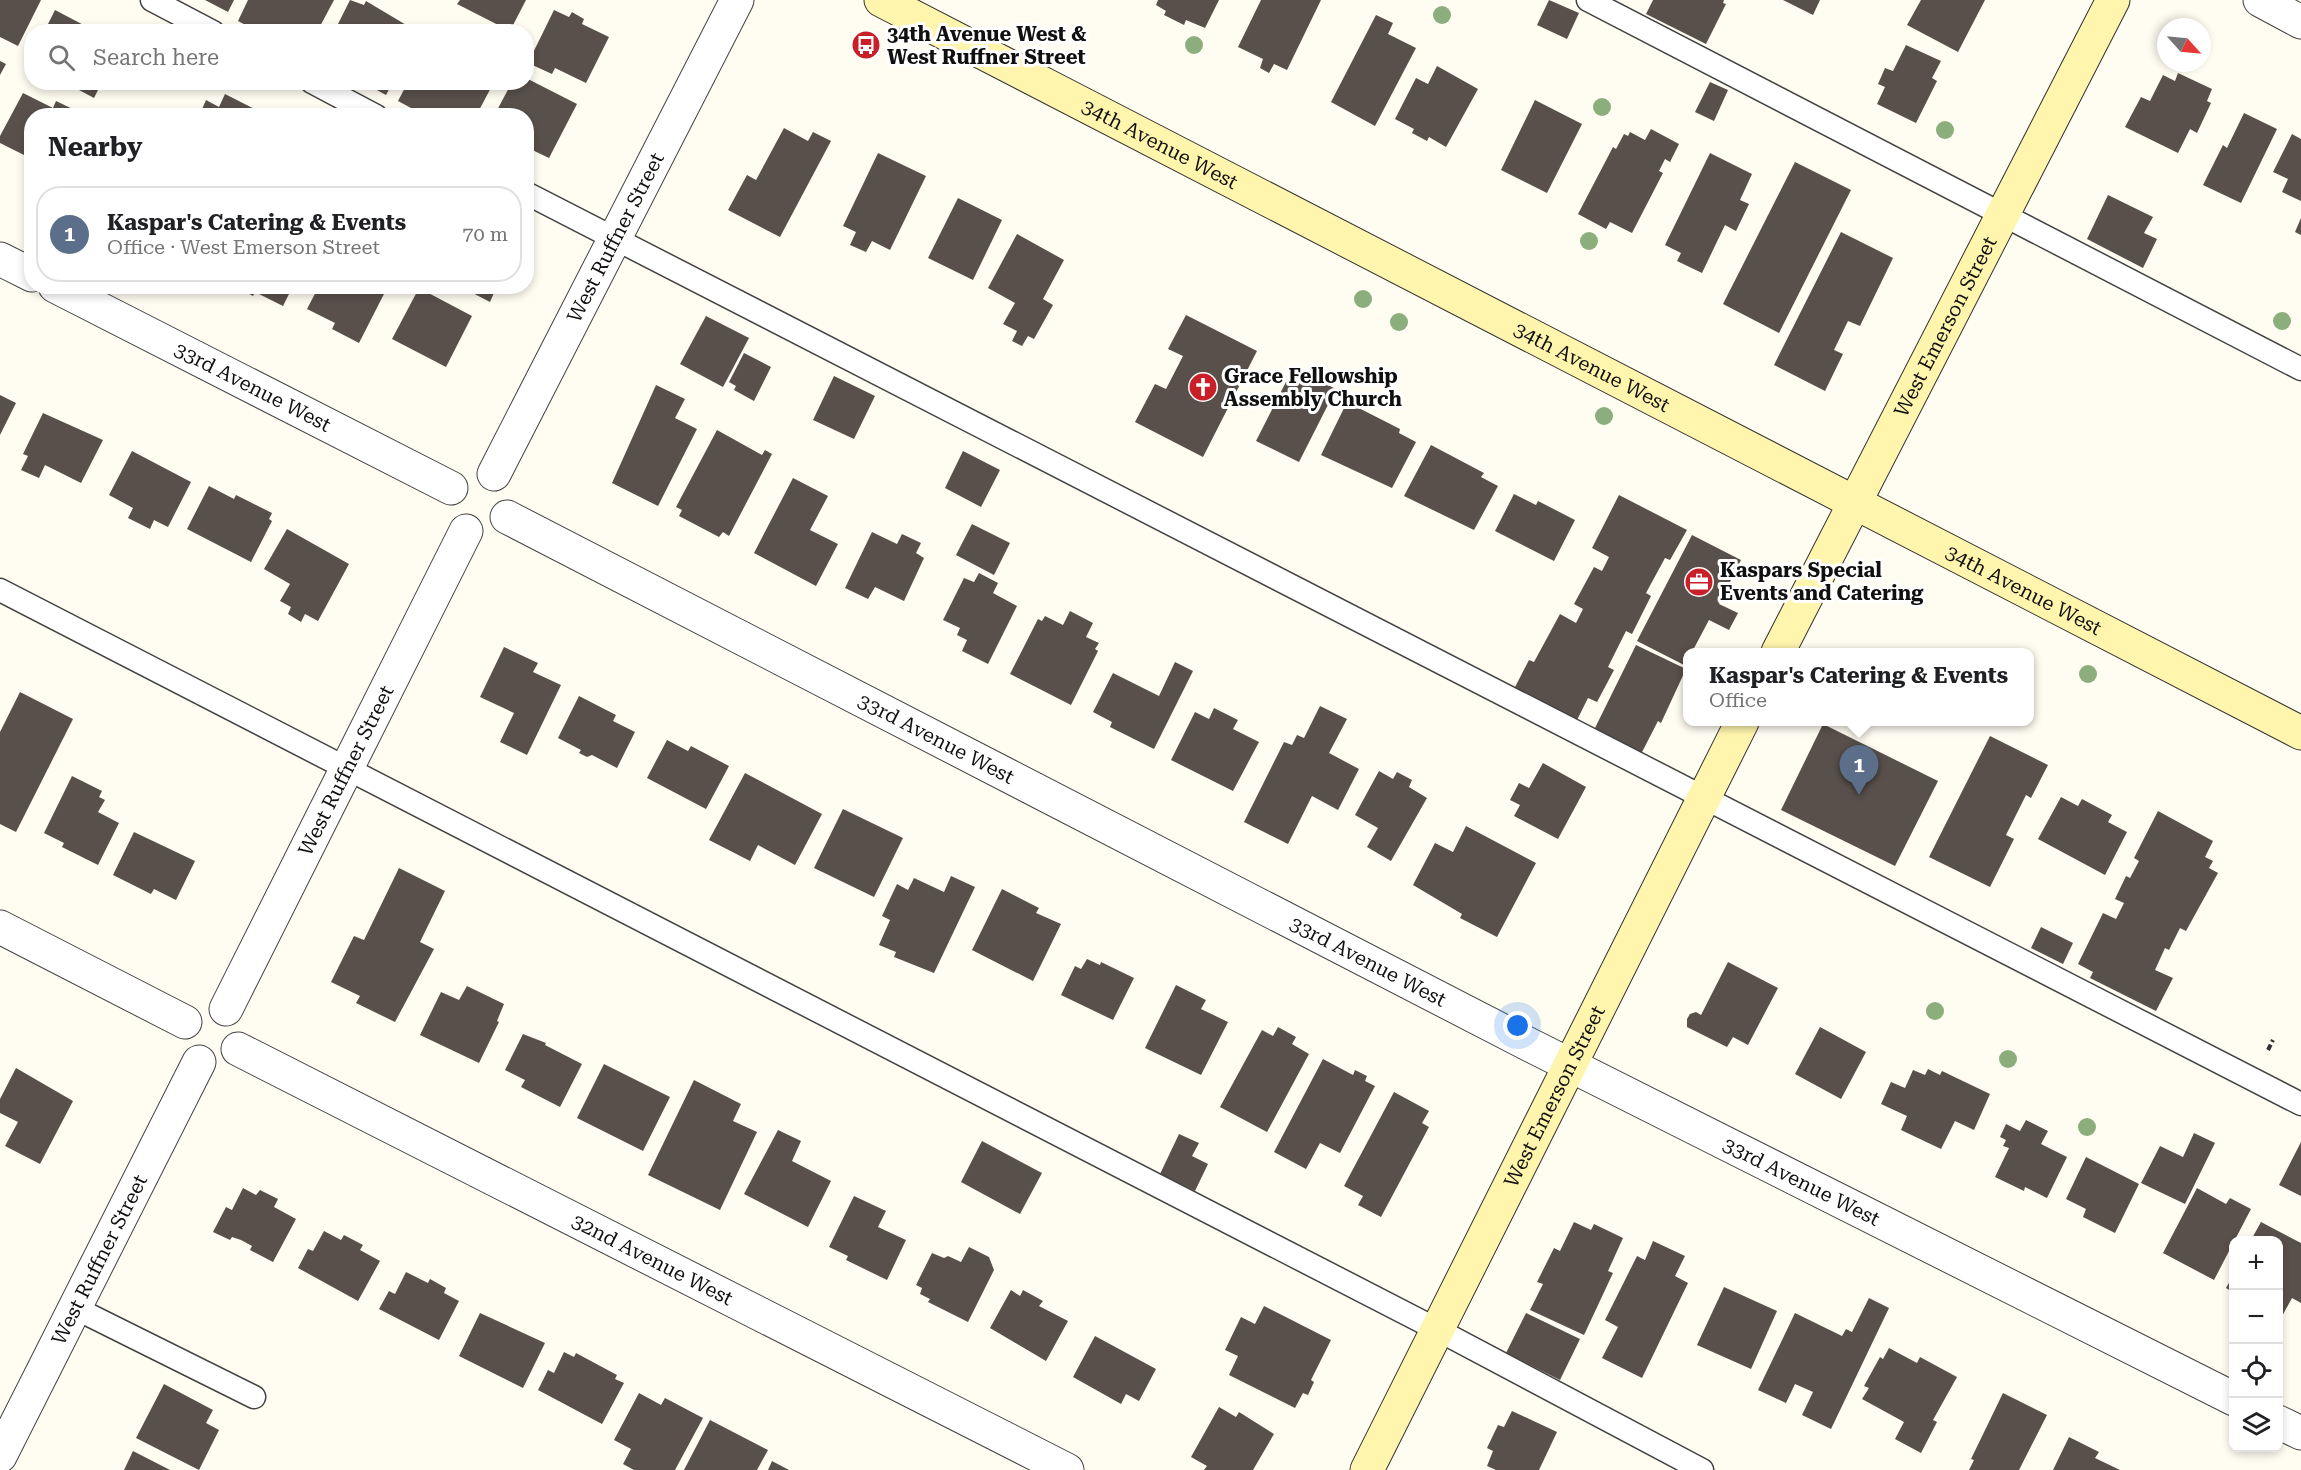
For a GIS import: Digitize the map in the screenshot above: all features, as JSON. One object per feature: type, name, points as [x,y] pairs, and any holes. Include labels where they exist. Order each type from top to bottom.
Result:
[{"type":"street","name":"West Ruffner Street","points":[[494,474],[616,240],[737,0]]},
{"type":"street","name":"34th Avenue West","points":[[881,0],[2301,733]]},
{"type":"street","name":"West Emerson Street","points":[[1780,648],[2113,0]]},
{"type":"street","points":[[2260,0],[2301,22]]},
{"type":"street","points":[[0,259],[24,271]]},
{"type":"street","name":"33rd Avenue West","points":[[71,294],[451,488]]},
{"type":"street","points":[[479,470],[494,474],[505,484],[510,493],[511,503],[507,517],[495,531],[474,534],[466,531],[455,523],[449,513],[447,504],[451,488],[469,472],[479,470]]},
{"type":"street","name":"33rd Avenue West","points":[[507,517],[1570,1065],[2232,1398]]},
{"type":"street","name":"West Ruffner Street","points":[[226,1009],[466,531]]},
{"type":"street","name":"West Emerson Street","points":[[1367,1470],[1740,726]]},
{"type":"street","points":[[0,927],[185,1022]]},
{"type":"street","points":[[212,1005],[226,1009],[237,1017],[240,1026],[242,1036],[238,1049],[226,1062],[217,1065],[199,1062],[183,1046],[182,1036],[185,1022],[194,1011],[202,1006],[212,1005]]},
{"type":"street","name":"32nd Avenue West","points":[[238,1049],[1067,1470]]},
{"type":"street","name":"West Ruffner Street","points":[[0,1456],[199,1062]]},
{"type":"street","points":[[2283,1424],[2301,1433]]},
{"type":"lane","points":[[152,0],[198,24]]},
{"type":"lane","points":[[1588,0],[2301,369]]},
{"type":"lane","points":[[327,90],[361,108]]},
{"type":"lane","points":[[534,197],[2301,1104]]},
{"type":"lane","points":[[0,590],[1438,1330],[1702,1470]]},
{"type":"lane","points":[[75,1308],[255,1397]]},
{"type":"building","points":[[0,0],[41,0],[29,24],[24,24],[24,34],[18,46],[0,37]]},
{"type":"building","points":[[205,0],[234,0],[228,12]]},
{"type":"building","points":[[248,0],[334,0],[321,24],[244,24],[238,21]]},
{"type":"building","points":[[350,0],[364,5],[366,1],[405,24],[338,24]]},
{"type":"building","points":[[460,0],[526,0],[514,24],[496,24],[457,4]]},
{"type":"building","points":[[1158,0],[1219,0],[1205,28],[1186,20],[1184,25],[1164,15],[1166,11],[1156,5]]},
{"type":"building","points":[[1261,0],[1321,0],[1287,70],[1274,64],[1269,73],[1260,68],[1263,59],[1238,47]]},
{"type":"building","points":[[1549,0],[1579,13],[1567,39],[1537,25]]},
{"type":"building","points":[[1653,0],[1724,0],[1723,3],[1726,4],[1706,44],[1646,14]]},
{"type":"building","points":[[1783,0],[1820,0],[1813,15]]},
{"type":"building","points":[[1921,0],[1985,0],[1958,52],[1907,25]]},
{"type":"building","points":[[55,10],[82,24],[48,24]]},
{"type":"building","points":[[554,10],[569,17],[572,12],[584,19],[582,24],[609,37],[586,83],[555,68],[552,74],[534,66],[534,51]]},
{"type":"building","points":[[1376,15],[1393,23],[1388,34],[1416,48],[1375,126],[1331,102]]},
{"type":"building","points":[[1906,45],[1941,61],[1932,78],[1937,81],[1916,123],[1877,104],[1885,87],[1878,84],[1885,68],[1893,71]]},
{"type":"building","points":[[0,61],[6,64],[0,75]]},
{"type":"building","points":[[1437,66],[1478,89],[1446,147],[1429,137],[1427,141],[1412,133],[1414,129],[1395,119],[1416,78],[1428,84]]},
{"type":"building","points":[[2178,73],[2212,89],[2207,101],[2211,103],[2197,133],[2190,129],[2178,153],[2125,127],[2141,97],[2150,101],[2163,75],[2175,81]]},
{"type":"building","points":[[534,82],[577,104],[549,158],[534,151],[534,108],[498,108],[508,90],[534,90]]},
{"type":"building","points":[[1710,82],[1728,90],[1714,121],[1695,112]]},
{"type":"building","points":[[79,90],[98,90],[94,98]]},
{"type":"building","points":[[377,90],[389,90],[386,95]]},
{"type":"building","points":[[404,90],[490,90],[480,108],[411,108],[398,101]]},
{"type":"building","points":[[23,93],[53,108],[24,108],[24,155],[0,143],[0,136]]},
{"type":"building","points":[[225,94],[252,108],[202,108],[206,100],[219,107]]},
{"type":"building","points":[[1535,100],[1582,124],[1547,193],[1501,170]]},
{"type":"building","points":[[56,101],[71,108],[53,108]]},
{"type":"building","points":[[2244,113],[2277,129],[2241,203],[2203,185],[2223,145],[2227,148]]},
{"type":"building","points":[[784,128],[808,141],[813,132],[831,141],[780,237],[728,210],[747,175],[756,180]]},
{"type":"building","points":[[1651,129],[1679,144],[1670,162],[1665,159],[1659,171],[1663,173],[1632,233],[1610,222],[1606,229],[1578,214],[1613,147],[1616,149],[1624,134],[1628,136],[1630,132],[1645,140]]},
{"type":"building","points":[[2292,134],[2301,139],[2301,201],[2282,192],[2288,179],[2273,172]]},
{"type":"building","points":[[878,153],[926,176],[890,250],[872,241],[866,252],[850,245],[856,232],[843,226]]},
{"type":"building","points":[[1710,153],[1752,174],[1740,200],[1749,204],[1736,231],[1725,225],[1702,273],[1677,261],[1681,253],[1665,245]]},
{"type":"building","points":[[1795,162],[1851,190],[1779,333],[1723,304]]},
{"type":"building","points":[[2108,195],[2153,217],[2144,233],[2157,239],[2143,268],[2087,239]]},
{"type":"building","points":[[958,198],[1002,220],[973,280],[928,258]]},
{"type":"building","points":[[2301,218],[2301,235],[2295,232]]},
{"type":"building","points":[[1841,232],[1893,258],[1860,326],[1848,321],[1834,350],[1843,354],[1825,391],[1774,365]]},
{"type":"building","points":[[1017,234],[1064,260],[1043,299],[1053,305],[1034,339],[1028,336],[1022,346],[1012,341],[1017,331],[1003,324],[1015,303],[988,288]]},
{"type":"building","points":[[259,294],[289,294],[283,306]]},
{"type":"building","points":[[315,294],[384,294],[359,343],[332,329],[335,323],[307,309]]},
{"type":"building","points":[[416,294],[430,294],[472,316],[446,367],[392,339]]},
{"type":"building","points":[[474,294],[494,294],[490,302]]},
{"type":"building","name":"Grace Fellowship Assembly Church","points":[[1186,315],[1257,351],[1203,457],[1135,422],[1155,384],[1166,389],[1183,356],[1168,349]]},
{"type":"building","points":[[706,316],[749,338],[723,387],[680,364]]},
{"type":"building","points":[[744,353],[771,367],[754,401],[734,390],[736,386],[729,382]]},
{"type":"building","points":[[1293,368],[1336,389],[1299,462],[1256,441]]},
{"type":"building","points":[[834,376],[875,396],[854,439],[813,420]]},
{"type":"building","points":[[656,385],[685,399],[675,418],[697,429],[658,506],[612,483]]},
{"type":"building","points":[[0,395],[16,403],[0,435]]},
{"type":"building","points":[[1347,402],[1400,429],[1399,433],[1416,442],[1392,488],[1321,455]]},
{"type":"building","points":[[43,413],[103,440],[81,483],[45,465],[39,478],[21,470],[28,456],[23,454]]},
{"type":"building","points":[[717,430],[762,455],[765,450],[772,454],[729,536],[723,532],[719,537],[679,516],[682,510],[676,507]]},
{"type":"building","points":[[1431,445],[1484,473],[1481,477],[1498,486],[1474,530],[1404,496]]},
{"type":"building","points":[[132,451],[191,482],[168,527],[154,520],[150,529],[128,518],[133,508],[109,495]]},
{"type":"building","points":[[963,451],[1000,470],[981,507],[945,488]]},
{"type":"building","points":[[793,478],[828,496],[810,530],[838,544],[816,586],[754,553]]},
{"type":"building","points":[[209,486],[234,499],[236,495],[272,513],[269,519],[272,521],[251,562],[187,529]]},
{"type":"building","points":[[1514,494],[1536,505],[1538,501],[1575,520],[1554,561],[1495,531]]},
{"type":"building","points":[[1619,495],[1687,530],[1670,560],[1665,558],[1646,593],[1651,596],[1632,634],[1626,631],[1608,667],[1614,670],[1597,702],[1588,698],[1576,722],[1514,689],[1529,660],[1534,662],[1560,614],[1576,623],[1583,609],[1574,604],[1594,567],[1602,571],[1609,557],[1592,548]]},
{"type":"building","points":[[972,524],[1010,543],[994,575],[956,555]]},
{"type":"building","points":[[287,529],[349,564],[318,621],[305,614],[301,622],[288,614],[291,607],[280,601],[290,584],[264,569]]},
{"type":"building","points":[[872,532],[897,544],[902,534],[921,543],[916,553],[924,558],[904,601],[875,587],[868,599],[845,588]]},
{"type":"building","name":"Kaspars Special Events and Catering","points":[[1692,535],[1741,560],[1719,604],[1738,613],[1729,630],[1709,620],[1694,648],[1683,648],[1683,664],[1637,641]]},
{"type":"building","points":[[979,573],[998,583],[993,593],[1017,606],[988,664],[962,651],[967,640],[957,635],[960,628],[943,620],[964,578],[974,582]]},
{"type":"building","points":[[1070,611],[1093,623],[1086,637],[1099,643],[1095,649],[1098,651],[1071,705],[1010,674],[1038,619],[1042,621],[1045,616],[1063,625]]},
{"type":"building","points":[[1636,645],[1683,668],[1683,675],[1661,723],[1658,721],[1640,756],[1593,732]]},
{"type":"building","points":[[504,647],[538,663],[533,672],[561,685],[527,755],[500,742],[514,713],[480,697]]},
{"type":"building","points":[[1175,662],[1193,671],[1154,749],[1110,727],[1112,722],[1093,712],[1113,673],[1159,696]]},
{"type":"building","points":[[20,692],[73,719],[16,832],[0,824],[0,732]]},
{"type":"building","points":[[579,696],[616,715],[613,721],[635,732],[617,768],[592,755],[587,757],[579,753],[581,750],[558,738]]},
{"type":"building","points":[[1320,706],[1347,719],[1329,753],[1359,769],[1338,810],[1312,796],[1288,844],[1244,822],[1284,742],[1292,745],[1297,735],[1304,738]]},
{"type":"building","points":[[1214,708],[1238,720],[1233,729],[1259,742],[1233,791],[1171,760],[1195,712],[1209,719]]},
{"type":"building","points":[[1822,726],[1827,726],[1938,781],[1895,866],[1781,810]]},
{"type":"building","points":[[1990,736],[2048,765],[2031,798],[2026,795],[2006,835],[2014,839],[1990,887],[1929,857]]},
{"type":"building","points":[[667,740],[688,751],[691,746],[729,766],[706,809],[647,778]]},
{"type":"building","points":[[1543,763],[1586,787],[1558,839],[1514,816],[1520,805],[1510,800],[1519,783],[1529,788]]},
{"type":"building","points":[[1379,771],[1393,779],[1397,772],[1412,780],[1409,787],[1427,798],[1391,861],[1367,847],[1378,828],[1355,815]]},
{"type":"building","points":[[745,773],[822,814],[795,865],[758,845],[750,861],[709,840]]},
{"type":"building","points":[[72,776],[102,791],[99,797],[105,800],[98,812],[119,823],[98,865],[62,847],[64,843],[44,833]]},
{"type":"building","points":[[2061,797],[2078,806],[2082,799],[2112,815],[2108,822],[2127,832],[2105,875],[2038,839]]},
{"type":"building","points":[[843,809],[903,838],[874,897],[814,868]]},
{"type":"building","points":[[2158,811],[2213,841],[2205,857],[2213,861],[2209,868],[2218,873],[2186,931],[2180,928],[2169,950],[2165,948],[2155,970],[2173,978],[2156,1011],[2090,978],[2093,972],[2078,964],[2103,913],[2116,919],[2124,903],[2115,899],[2126,876],[2130,878],[2139,861],[2134,858]]},
{"type":"building","points":[[1466,826],[1536,863],[1497,937],[1460,918],[1462,914],[1413,885],[1435,843],[1453,852]]},
{"type":"building","points":[[134,832],[195,861],[176,900],[154,889],[151,894],[113,875]]},
{"type":"building","points":[[399,868],[445,891],[420,942],[434,949],[395,1022],[356,1003],[360,996],[331,982],[354,936],[364,940]]},
{"type":"building","points":[[951,876],[975,887],[934,973],[894,957],[896,952],[879,945],[890,920],[882,916],[897,884],[908,890],[914,878],[944,892]]},
{"type":"building","points":[[1002,889],[1039,908],[1036,913],[1061,924],[1033,981],[972,950]]},
{"type":"building","points":[[2041,927],[2073,943],[2063,964],[2031,948]]},
{"type":"building","points":[[1087,959],[1100,965],[1101,962],[1134,978],[1113,1020],[1061,995],[1075,966],[1081,969]]},
{"type":"building","points":[[1728,962],[1778,988],[1748,1045],[1733,1037],[1727,1047],[1687,1027],[1690,1014],[1696,1012],[1701,1015]]},
{"type":"building","points":[[1176,985],[1206,1000],[1201,1009],[1228,1022],[1201,1075],[1145,1048]]},
{"type":"building","points":[[467,986],[504,1004],[497,1021],[499,1022],[479,1063],[420,1035],[441,992],[459,1000]]},
{"type":"building","points":[[1278,1027],[1296,1037],[1292,1044],[1309,1054],[1267,1132],[1220,1107],[1262,1030],[1273,1036]]},
{"type":"building","points":[[1820,1027],[1866,1052],[1841,1099],[1795,1074]]},
{"type":"building","points":[[523,1034],[546,1043],[545,1045],[582,1064],[560,1107],[521,1087],[525,1080],[505,1070]]},
{"type":"building","points":[[1323,1059],[1353,1075],[1355,1070],[1367,1076],[1365,1081],[1375,1086],[1340,1153],[1320,1143],[1306,1169],[1274,1152]]},
{"type":"building","points":[[604,1064],[670,1097],[643,1151],[577,1118]]},
{"type":"building","points":[[16,1068],[73,1101],[40,1164],[5,1146],[18,1122],[0,1113],[0,1099]]},
{"type":"building","points":[[1928,1069],[1940,1075],[1942,1071],[1990,1094],[1974,1130],[1955,1121],[1941,1149],[1901,1130],[1907,1116],[1881,1104],[1891,1082],[1905,1088],[1913,1070],[1925,1075]]},
{"type":"building","points":[[694,1080],[741,1104],[733,1121],[757,1132],[720,1210],[648,1175]]},
{"type":"building","points":[[1394,1092],[1429,1111],[1422,1123],[1429,1127],[1381,1217],[1358,1205],[1363,1196],[1344,1186]]},
{"type":"building","points":[[2026,1120],[2048,1131],[2041,1144],[2067,1157],[2047,1198],[2025,1187],[2024,1191],[1995,1177],[2009,1148],[2003,1146],[2006,1140],[2000,1137],[2006,1124],[2020,1131]]},
{"type":"building","points":[[778,1130],[801,1141],[792,1161],[831,1181],[808,1227],[744,1194]]},
{"type":"building","points":[[2194,1133],[2215,1143],[2185,1204],[2141,1183],[2160,1146],[2183,1157]]},
{"type":"building","points":[[1179,1134],[1199,1143],[1192,1156],[1208,1164],[1195,1191],[1160,1174]]},
{"type":"building","points":[[982,1141],[1042,1173],[1020,1214],[961,1182]]},
{"type":"building","points":[[2301,1142],[2301,1196],[2279,1185]]},
{"type":"building","points":[[2086,1157],[2139,1184],[2115,1233],[2083,1217],[2086,1209],[2066,1199]]},
{"type":"building","points":[[243,1188],[256,1195],[260,1190],[278,1199],[274,1207],[296,1219],[273,1262],[250,1250],[252,1246],[241,1240],[232,1237],[230,1240],[213,1232],[226,1207],[232,1210]]},
{"type":"building","points":[[2197,1188],[2226,1204],[2230,1198],[2251,1209],[2237,1236],[2229,1236],[2229,1251],[2214,1280],[2163,1253]]},
{"type":"building","points":[[854,1196],[886,1211],[878,1227],[906,1240],[887,1280],[846,1260],[848,1256],[829,1247]]},
{"type":"building","points":[[1574,1222],[1591,1230],[1594,1224],[1623,1238],[1608,1271],[1613,1273],[1584,1335],[1530,1310],[1543,1284],[1537,1282],[1554,1248],[1560,1251]]},
{"type":"building","points":[[2261,1222],[2301,1243],[2301,1303],[2292,1298],[2283,1314],[2283,1236],[2253,1236]]},
{"type":"building","points":[[324,1231],[341,1240],[344,1235],[363,1245],[360,1250],[380,1261],[358,1301],[298,1268],[308,1249],[313,1251]]},
{"type":"building","points":[[1653,1241],[1685,1256],[1675,1276],[1688,1283],[1642,1378],[1602,1358],[1618,1327],[1605,1320],[1637,1256],[1645,1260]]},
{"type":"building","points":[[969,1247],[989,1257],[994,1270],[968,1322],[928,1302],[930,1299],[920,1294],[922,1288],[916,1285],[932,1253],[944,1258],[948,1256],[961,1262]]},
{"type":"building","points":[[406,1272],[428,1283],[430,1279],[446,1288],[444,1293],[459,1301],[439,1340],[379,1309],[389,1291],[395,1294]]},
{"type":"building","points":[[1724,1287],[1777,1311],[1751,1369],[1697,1345]]},
{"type":"building","points":[[1011,1290],[1020,1296],[1023,1290],[1043,1301],[1039,1306],[1068,1321],[1046,1361],[990,1328]]},
{"type":"building","points":[[1869,1298],[1889,1308],[1831,1429],[1802,1415],[1813,1392],[1795,1384],[1786,1403],[1758,1390],[1795,1313],[1842,1336],[1846,1329],[1852,1332]]},
{"type":"building","points":[[1264,1306],[1331,1340],[1311,1380],[1314,1382],[1308,1395],[1303,1393],[1295,1408],[1229,1375],[1238,1356],[1225,1350],[1241,1317],[1255,1324]]},
{"type":"building","points":[[480,1313],[545,1343],[523,1388],[459,1356]]},
{"type":"building","points":[[1526,1313],[1580,1339],[1560,1380],[1506,1353]]},
{"type":"building","points":[[1095,1336],[1156,1369],[1139,1401],[1126,1394],[1121,1404],[1073,1377]]},
{"type":"building","points":[[1889,1348],[1917,1363],[1920,1357],[1957,1377],[1933,1420],[1937,1422],[1921,1453],[1895,1439],[1904,1422],[1862,1399],[1869,1388],[1864,1386],[1880,1357],[1883,1359]]},
{"type":"building","points":[[564,1352],[574,1357],[576,1353],[617,1375],[615,1379],[624,1383],[602,1424],[538,1390],[548,1370],[554,1373]]},
{"type":"building","points":[[164,1384],[213,1410],[206,1423],[219,1430],[199,1470],[136,1438]]},
{"type":"building","points":[[639,1393],[661,1405],[665,1398],[703,1418],[675,1470],[634,1470],[623,1464],[631,1449],[614,1440]]},
{"type":"building","points":[[2003,1393],[2047,1415],[2019,1470],[1969,1470],[1974,1460],[1971,1459]]},
{"type":"building","points":[[1219,1407],[1236,1417],[1239,1412],[1274,1434],[1253,1470],[1204,1470],[1207,1466],[1191,1457]]},
{"type":"building","points":[[1512,1411],[1557,1432],[1539,1470],[1496,1470],[1487,1466],[1493,1451],[1487,1448],[1498,1425],[1504,1427]]},
{"type":"building","points":[[710,1420],[768,1450],[757,1470],[684,1470]]},
{"type":"building","points":[[2069,1437],[2099,1452],[2095,1458],[2120,1470],[2053,1470]]},
{"type":"building","points":[[133,1451],[170,1470],[124,1470]]},
{"type":"building","points":[[772,1461],[789,1470],[768,1470]]},
{"type":"place","name":"34th Avenue West & West Ruffner Street","points":[[866,45]]},
{"type":"place","name":"Grace Fellowship Assembly Church","points":[[1203,387]]},
{"type":"place","name":"Kaspars Special Events and Catering","points":[[1699,582]]},
{"type":"place","name":"Kaspar's Catering & Events","points":[[1859,795]]}]
